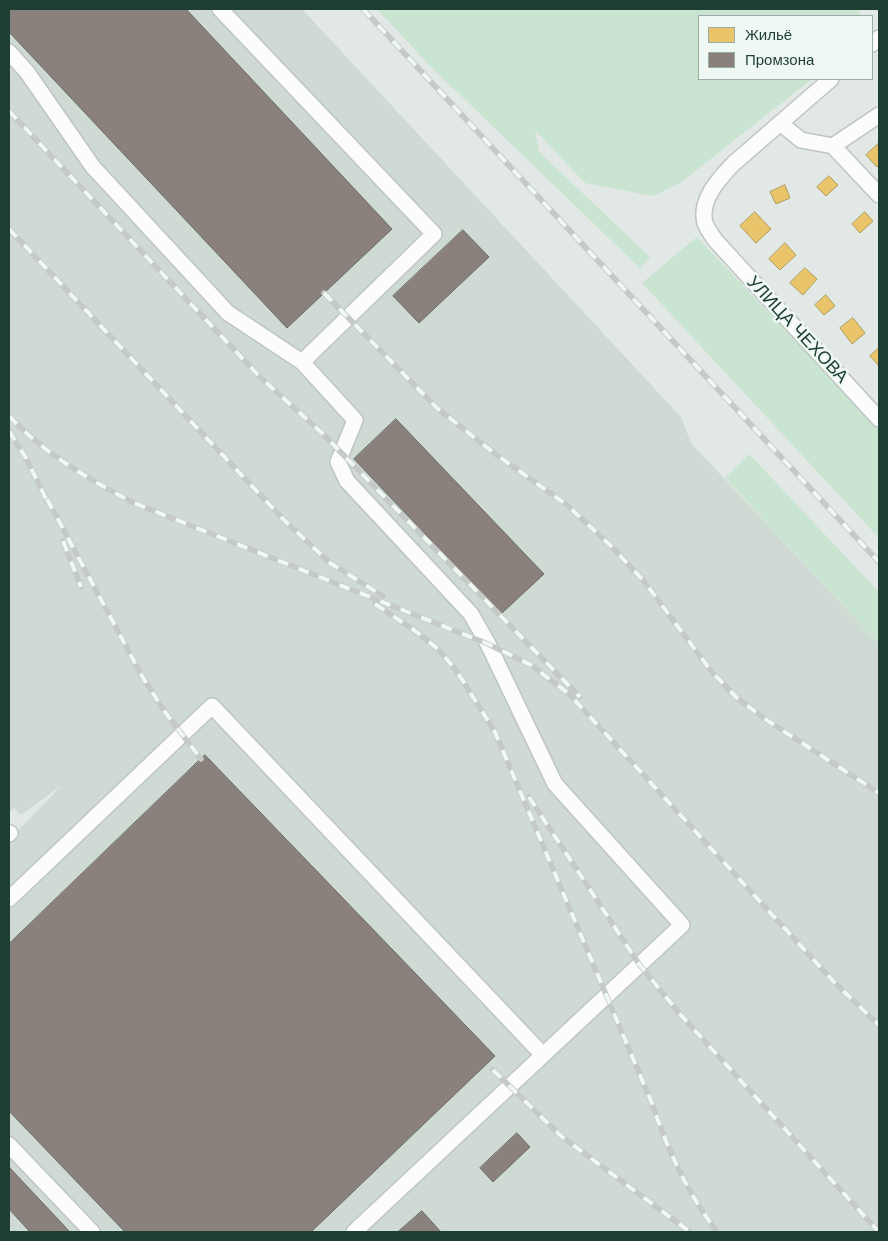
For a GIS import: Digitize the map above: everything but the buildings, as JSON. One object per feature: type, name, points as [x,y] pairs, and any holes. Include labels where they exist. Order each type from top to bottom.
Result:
[{"type":"street","points":[[220,9],[434,234],[302,362]]},
{"type":"street","points":[[9,52],[27,72],[93,167],[228,312],[302,362],[355,420],[338,462],[347,481],[470,614],[488,644],[555,784],[682,925],[354,1232]]},
{"type":"street","name":"УЛИЦА ЧЕХОВА","points":[[830,80],[733,164],[719,179],[706,200],[705,222],[715,240],[879,419]]},
{"type":"street","points":[[833,146],[879,115]]},
{"type":"street","points":[[780,123],[800,140],[833,146],[879,195]]},
{"type":"street","points":[[9,899],[212,706],[543,1056]]},
{"type":"street","points":[[9,1145],[92,1232]]},
{"type":"shaded area","points":[[9,9],[302,9],[681,417],[691,443],[879,644],[879,1232],[9,1232],[9,840],[62,785],[21,815],[14,808],[9,813]]},
{"type":"green space","points":[[377,9],[858,9],[861,15],[698,15],[698,80],[811,80],[680,183],[653,196],[585,183],[535,130],[539,152],[650,257],[640,268],[429,65]]},
{"type":"green space","points":[[697,237],[879,429],[879,538],[642,283]]},
{"type":"green space","points":[[749,454],[879,592],[879,644],[725,478]]},
{"type":"railway","points":[[363,9],[879,562]]},
{"type":"railway","points":[[9,111],[260,377],[322,433],[580,697]]},
{"type":"railway","points":[[9,229],[286,522],[330,563],[383,596]]},
{"type":"railway","points":[[324,293],[437,408],[494,453],[567,505],[610,545],[643,580],[712,672],[737,698],[768,721],[879,793]]},
{"type":"railway","points":[[9,416],[52,454],[100,485],[134,503],[488,644],[531,665],[569,694],[835,983],[879,1025]]},
{"type":"railway","points":[[9,431],[26,458],[48,503]]},
{"type":"railway","points":[[47,499],[142,676],[165,712],[201,759]]},
{"type":"railway","points":[[63,541],[81,587]]},
{"type":"railway","points":[[375,604],[414,630],[438,649],[456,670],[495,732],[651,1101],[671,1154],[696,1201],[717,1232]]},
{"type":"railway","points":[[529,797],[639,964],[679,1013],[879,1232]]},
{"type":"railway","points":[[493,1070],[561,1136],[690,1232]]}]
